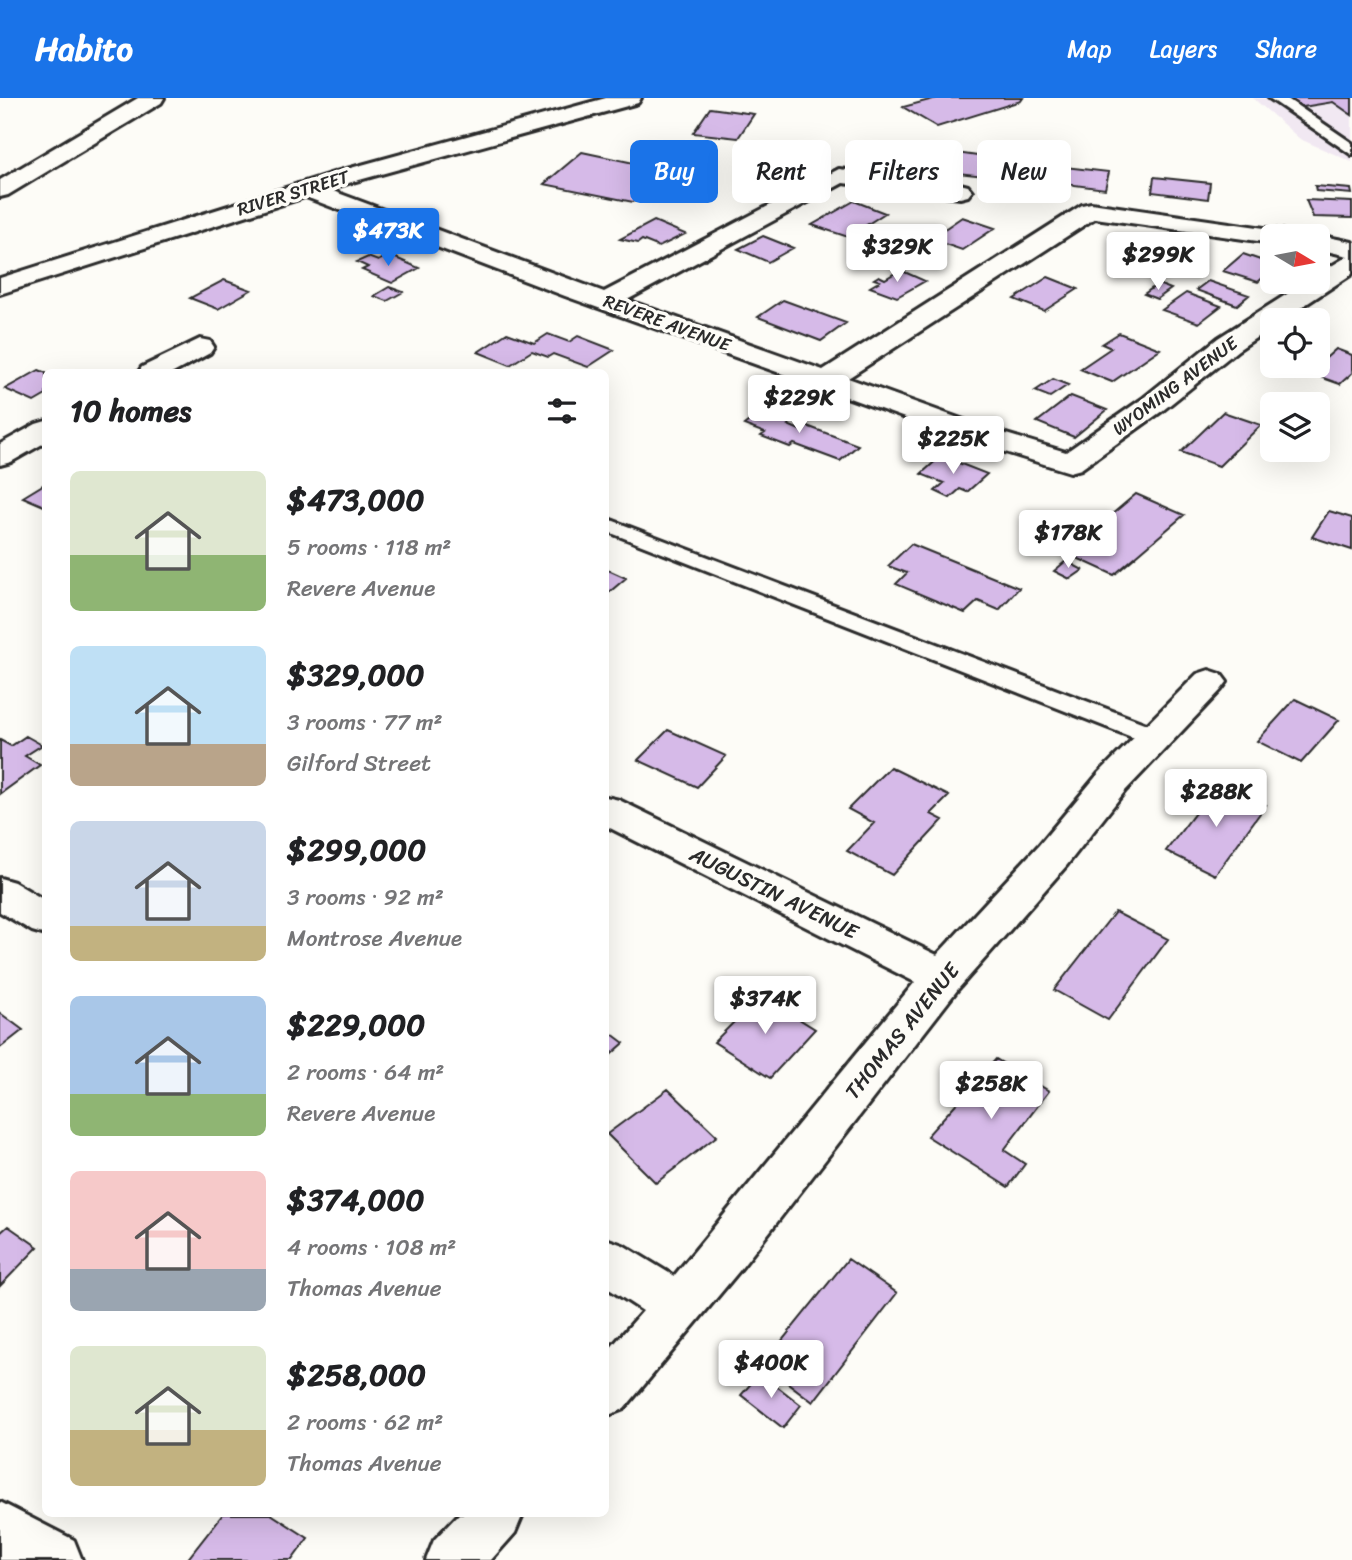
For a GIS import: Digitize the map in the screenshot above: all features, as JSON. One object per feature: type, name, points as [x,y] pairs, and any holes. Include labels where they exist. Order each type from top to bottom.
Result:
[{"type":"street","points":[[0,190],[153,98]]},
{"type":"street","name":"RIVER STREET","points":[[0,286],[306,189],[630,98]]},
{"type":"street","points":[[606,301],[839,176],[845,177]]},
{"type":"street","name":"REVERE AVENUE","points":[[306,189],[357,210],[976,434],[1070,463]]},
{"type":"street","points":[[827,380],[1091,210],[1260,234]]},
{"type":"street","points":[[1330,245],[1352,250]]},
{"type":"street","name":"WYOMING AVENUE","points":[[1070,463],[1152,405],[1228,344],[1352,263]]},
{"type":"street","points":[[159,369],[200,347]]},
{"type":"street","points":[[0,456],[42,432]]},
{"type":"street","name":"THOMAS AVENUE","points":[[609,1388],[722,1256],[943,977],[1053,855],[1112,782],[1209,682]]},
{"type":"street","name":"AUGUSTIN AVENUE","points":[[609,811],[943,977]]},
{"type":"street","points":[[0,893],[42,918]]},
{"type":"street","points":[[609,1263],[679,1306]]},
{"type":"street","points":[[454,1560],[493,1517]]},
{"type":"street","points":[[0,1529],[54,1560]]},
{"type":"lane","points":[[1276,98],[1352,150]]},
{"type":"lane","points":[[609,525],[1156,737]]},
{"type":"shaded area","points":[[1253,98],[1352,98],[1352,162],[1300,139]]},
{"type":"building","points":[[937,98],[1023,98],[1021,101],[937,127],[903,107]]},
{"type":"building","points":[[1289,98],[1352,98],[1352,115],[1333,102],[1303,107]]},
{"type":"building","points":[[710,108],[754,114],[738,138],[693,133]]},
{"type":"building","points":[[582,152],[630,162],[630,201],[544,184]]},
{"type":"building","points":[[963,154],[977,156],[977,175],[963,174]]},
{"type":"building","points":[[1071,168],[1109,172],[1105,189],[1071,185]]},
{"type":"building","points":[[1154,177],[1210,183],[1208,199],[1152,192]]},
{"type":"building","points":[[1315,186],[1351,189],[1352,194],[1316,191]]},
{"type":"building","points":[[1306,200],[1352,202],[1352,218],[1313,217]]},
{"type":"building","points":[[850,203],[859,203],[885,213],[848,237],[812,225]]},
{"type":"building","points":[[962,217],[995,228],[962,250],[930,239]]},
{"type":"building","points":[[654,221],[685,234],[659,247],[642,240],[638,243],[620,239]]},
{"type":"building","points":[[763,236],[793,248],[768,262],[738,249]]},
{"type":"building","points":[[1243,254],[1260,260],[1258,282],[1223,271]]},
{"type":"building","points":[[389,255],[419,268],[392,283],[362,270],[368,267],[357,262],[368,257],[378,261]]},
{"type":"building","points":[[900,270],[925,281],[897,297],[870,287],[880,281],[874,279],[879,276],[885,279]]},
{"type":"building","points":[[1048,277],[1078,289],[1044,311],[1014,299]]},
{"type":"building","points":[[224,280],[251,290],[218,309],[190,298]]},
{"type":"building","points":[[1208,281],[1249,295],[1237,305],[1196,290]]},
{"type":"building","points":[[1158,284],[1171,289],[1157,299],[1144,294]]},
{"type":"building","points":[[389,287],[403,292],[387,301],[374,296]]},
{"type":"building","points":[[1186,293],[1221,306],[1199,323],[1162,310]]},
{"type":"building","points":[[783,300],[846,323],[821,341],[758,317]]},
{"type":"building","points":[[507,333],[534,343],[548,334],[569,342],[578,336],[614,350],[588,367],[553,354],[548,357],[532,351],[510,365],[478,352]]},
{"type":"building","points":[[1119,333],[1160,349],[1112,382],[1080,369],[1111,348],[1102,344]]},
{"type":"building","points":[[1336,349],[1352,355],[1352,373],[1340,384],[1323,378],[1330,378],[1330,354]]},
{"type":"building","points":[[39,370],[42,371],[42,397],[34,402],[5,389]]},
{"type":"building","points":[[1053,379],[1068,385],[1050,397],[1035,391]]},
{"type":"building","points":[[1071,396],[1107,410],[1074,437],[1037,422]]},
{"type":"building","points":[[767,407],[796,418],[788,425],[802,431],[807,426],[858,445],[840,461],[794,444],[790,447],[761,436],[765,433],[744,425]]},
{"type":"building","points":[[1223,412],[1260,425],[1219,466],[1181,452]]},
{"type":"building","points":[[941,456],[987,474],[967,492],[960,489],[950,498],[935,491],[944,483],[921,474]]},
{"type":"building","points":[[42,485],[42,505],[23,497]]},
{"type":"building","points":[[1136,494],[1184,515],[1114,575],[1066,553]]},
{"type":"building","points":[[1329,511],[1352,518],[1352,550],[1312,537]]},
{"type":"building","points":[[911,544],[1019,588],[999,610],[978,601],[965,613],[896,584],[907,573],[888,566]]},
{"type":"building","points":[[1066,561],[1083,570],[1070,579],[1054,571]]},
{"type":"building","points":[[609,570],[626,578],[609,592]]},
{"type":"building","points":[[1295,699],[1339,720],[1301,763],[1257,741]]},
{"type":"building","points":[[668,730],[726,756],[697,787],[638,760]]},
{"type":"building","points":[[26,736],[42,745],[25,756],[40,765],[0,794],[0,740],[11,746]]},
{"type":"building","points":[[890,767],[949,796],[931,814],[943,820],[892,875],[847,851],[874,823],[848,809]]},
{"type":"building","points":[[1218,783],[1266,805],[1215,875],[1166,851]]},
{"type":"building","points":[[1115,912],[1168,939],[1108,1020],[1054,990]]},
{"type":"building","points":[[761,995],[815,1029],[770,1078],[714,1042]]},
{"type":"building","points":[[0,1013],[23,1030],[0,1048]]},
{"type":"building","points":[[609,1032],[624,1043],[609,1056]]},
{"type":"building","points":[[996,1059],[1049,1091],[1004,1150],[1025,1164],[1008,1187],[927,1136]]},
{"type":"building","points":[[668,1089],[717,1136],[656,1183],[609,1136],[609,1133]]},
{"type":"building","points":[[8,1226],[38,1247],[0,1286],[0,1233]]},
{"type":"building","points":[[848,1259],[897,1293],[813,1402],[763,1364]]},
{"type":"building","points":[[760,1373],[801,1405],[783,1428],[741,1395]]},
{"type":"building","points":[[221,1517],[276,1517],[308,1538],[292,1560],[187,1560]]}]
